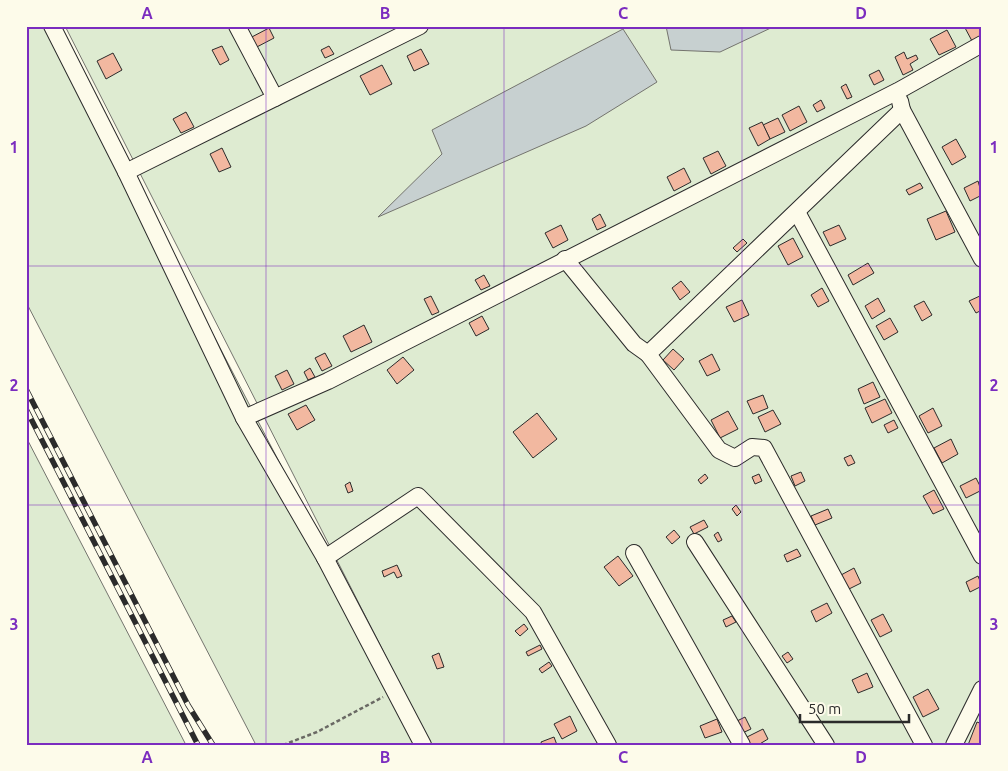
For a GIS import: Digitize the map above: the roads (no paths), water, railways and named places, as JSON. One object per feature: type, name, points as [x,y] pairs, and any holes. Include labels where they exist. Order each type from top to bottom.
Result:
[{"type":"street","points":[[52,26],[126,172],[244,418],[325,558],[423,745]]},
{"type":"street","points":[[237,26],[275,98]]},
{"type":"street","points":[[126,172],[275,98],[398,31],[420,26]]},
{"type":"street","points":[[244,418],[328,381],[898,91],[982,44]]},
{"type":"street","points":[[898,91],[902,110],[982,259]]},
{"type":"street","points":[[648,354],[902,110]]},
{"type":"street","points":[[797,212],[982,556]]},
{"type":"street","points":[[565,259],[634,344],[648,354],[718,450],[735,458],[752,447],[764,448],[924,745]]},
{"type":"street","points":[[325,558],[418,496],[533,612],[608,745]]},
{"type":"street","points":[[695,542],[826,745]]},
{"type":"street","points":[[634,553],[742,745]]},
{"type":"street","points":[[954,745],[982,689]]},
{"type":"railway","points":[[26,389],[188,705],[213,745]]},
{"type":"railway","points":[[26,409],[198,745]]}]
